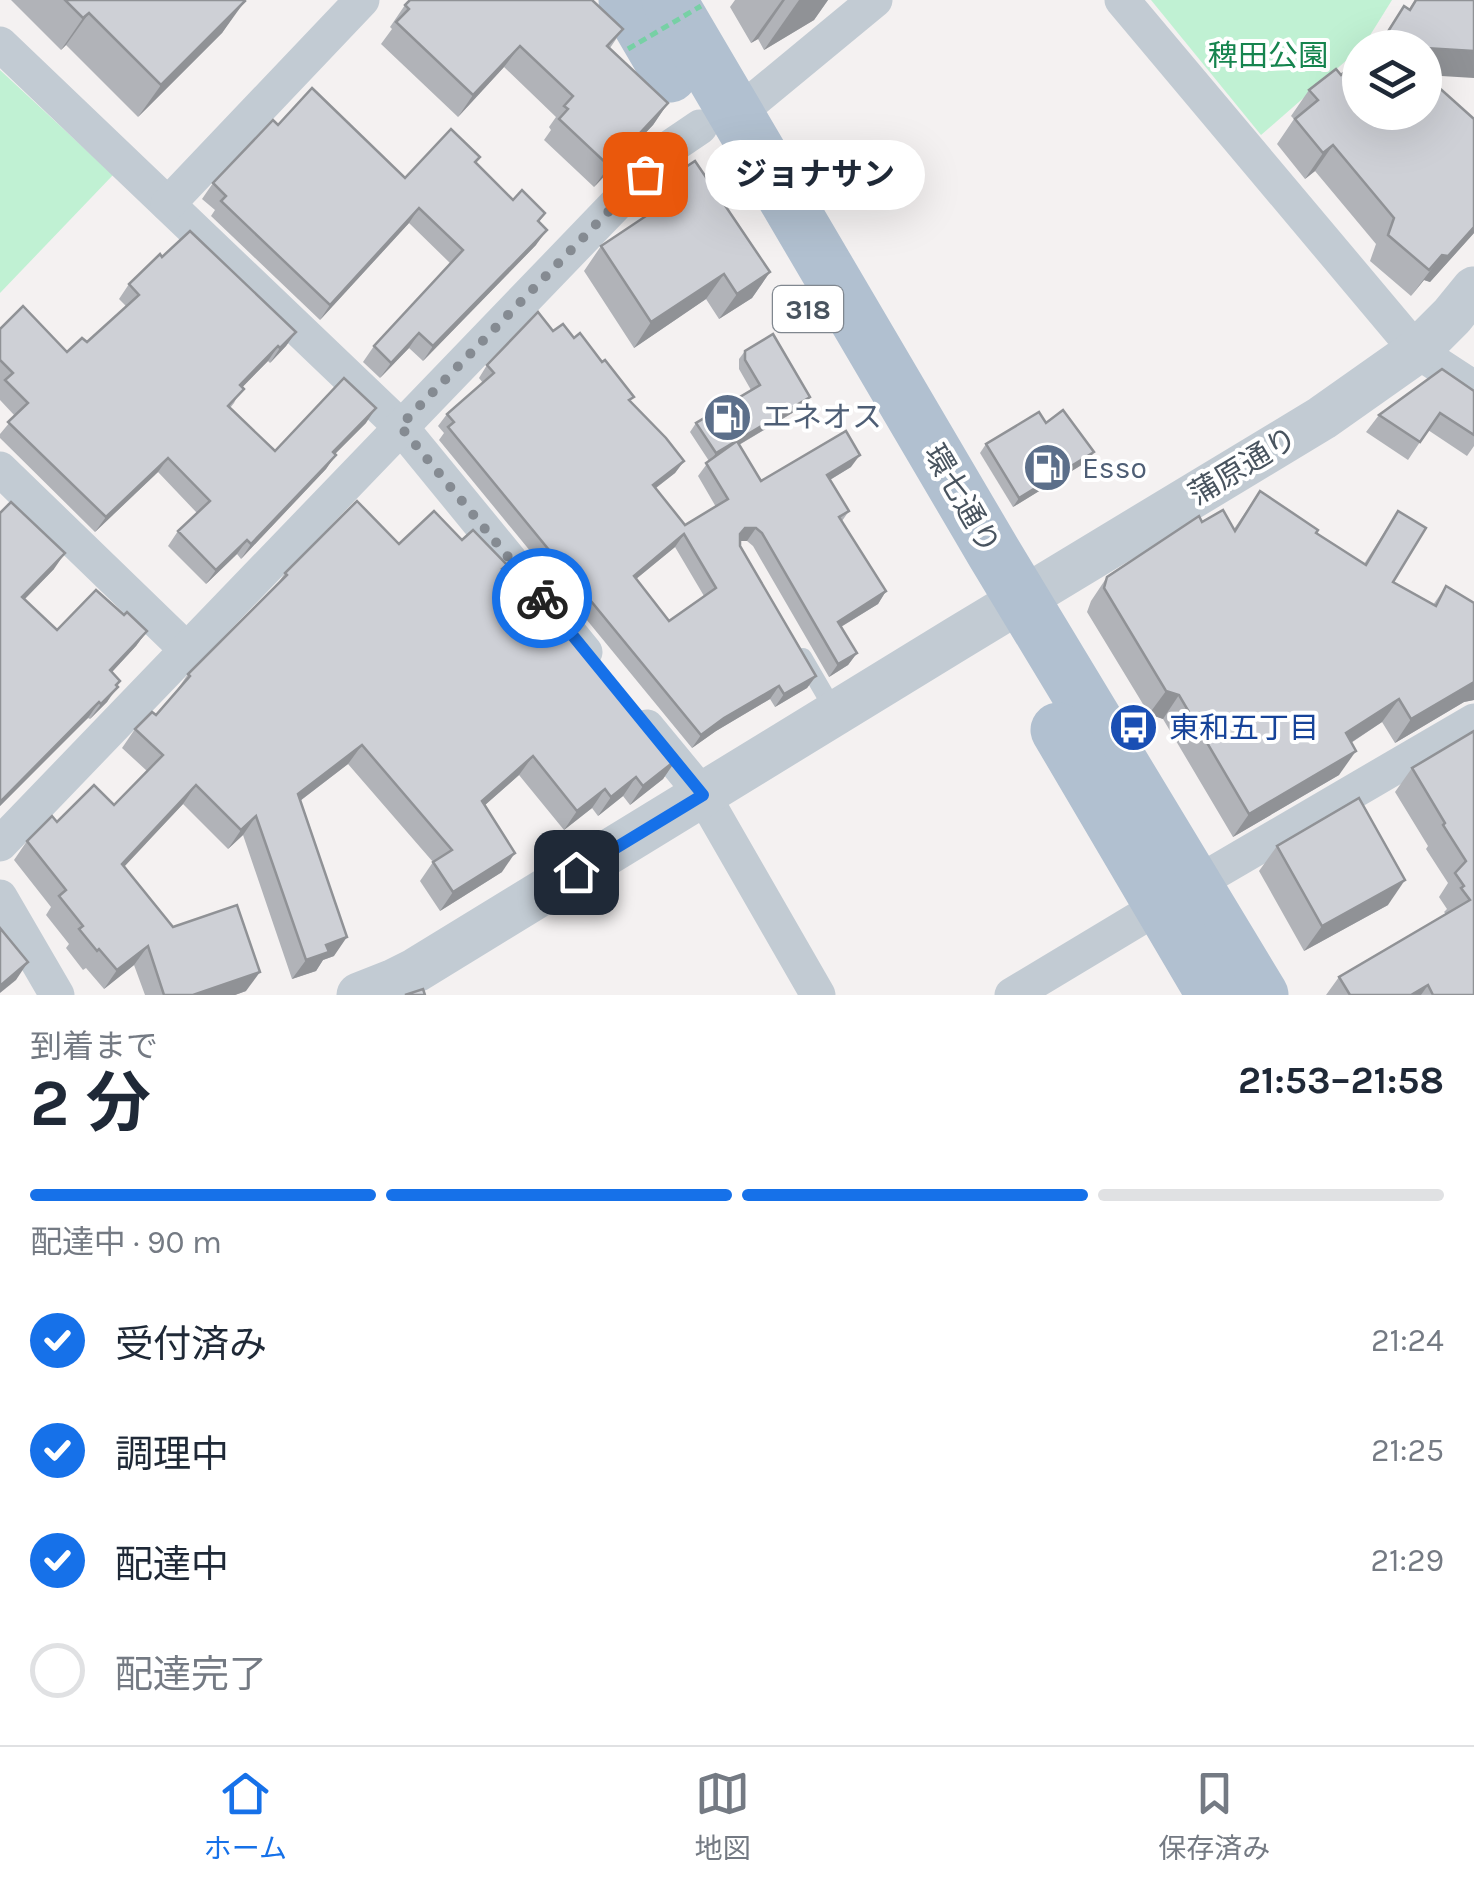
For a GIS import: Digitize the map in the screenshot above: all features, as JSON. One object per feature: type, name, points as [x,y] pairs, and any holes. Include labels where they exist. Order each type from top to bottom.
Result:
[{"type":"main road","name":"環七通り","points":[[685,3],[718,120]]},
{"type":"main road","name":"環七通り","points":[[627,24],[718,120],[1178,895],[1261,995]]},
{"type":"main road","name":"環七通り","points":[[1178,895],[1214,995]]},
{"type":"street","points":[[168,204],[362,0]]},
{"type":"street","points":[[0,844],[672,146],[718,120],[875,0]]},
{"type":"street","points":[[1122,0],[1417,351],[1474,388]]},
{"type":"street","points":[[0,44],[400,426],[601,671]]},
{"type":"street","name":"蒲原通り","points":[[359,995],[416,970],[1322,418],[1417,351],[1474,289]]},
{"type":"street","points":[[0,469],[186,649]]},
{"type":"street","points":[[626,701],[703,795],[818,995]]},
{"type":"street","points":[[1012,995],[1474,721]]},
{"type":"street","points":[[2,906],[57,995]]},
{"type":"lane","points":[[798,647],[836,712]]},
{"type":"path","points":[[627,24],[685,3]]},
{"type":"green space","name":"稗田公園","points":[[1151,0],[1392,0],[1373,30],[1342,30],[1342,64],[1261,135]]},
{"type":"green space","points":[[0,70],[113,175],[0,293]]},
{"type":"building","points":[[65,0],[245,1],[161,85],[89,13],[83,18]]},
{"type":"building","points":[[410,0],[592,0],[623,29],[607,46],[668,103],[609,166],[559,119],[573,96],[520,46],[473,95],[396,22],[409,9],[405,5]]},
{"type":"building","points":[[1416,0],[1474,0],[1474,51],[1442,49],[1442,30],[1389,30],[1404,6],[1410,10]]},
{"type":"building","points":[[1336,69],[1341,75],[1342,130],[1442,130],[1442,90],[1474,119],[1474,227],[1448,256],[1442,255],[1429,270],[1388,235],[1394,218],[1333,145],[1323,153],[1295,119],[1318,100],[1309,90]]},
{"type":"building","points":[[312,88],[405,178],[451,129],[480,157],[475,162],[513,200],[522,190],[545,213],[538,221],[547,230],[433,346],[419,333],[391,363],[374,346],[463,250],[419,208],[330,305],[221,201],[226,196],[213,183],[273,120],[278,125]]},
{"type":"building","points":[[695,161],[770,272],[737,294],[724,274],[651,322],[601,246],[673,198],[663,182]]},
{"type":"building","points":[[190,231],[296,332],[240,385],[244,389],[228,406],[275,451],[344,378],[376,408],[251,544],[247,540],[216,570],[178,531],[210,501],[168,458],[106,517],[8,422],[28,403],[5,380],[13,373],[0,360],[0,329],[23,306],[67,352],[82,338],[87,342],[139,295],[129,284]]},
{"type":"building","points":[[538,312],[553,331],[563,324],[574,338],[580,333],[634,397],[629,400],[684,461],[653,485],[685,525],[728,499],[706,463],[737,441],[761,481],[846,431],[860,455],[827,475],[849,511],[839,517],[886,591],[838,622],[857,653],[838,664],[762,533],[756,528],[745,528],[740,534],[740,546],[816,676],[784,694],[779,686],[701,735],[448,427],[454,422],[447,414],[494,373],[487,365]],"holes":[[[684,534],[716,588],[669,621],[634,576]]]},
{"type":"building","points":[[773,334],[810,397],[716,453],[696,423],[760,385],[745,360],[745,351]]},
{"type":"building","points":[[1442,369],[1474,391],[1474,435],[1440,413],[1420,442],[1379,415]]},
{"type":"building","points":[[1063,410],[1094,452],[1019,498],[986,444],[1039,412],[1046,423]]},
{"type":"building","points":[[1260,491],[1366,565],[1398,511],[1426,528],[1393,582],[1436,606],[1446,586],[1474,603],[1474,682],[1411,719],[1399,699],[1346,733],[1356,751],[1249,814],[1179,695],[1166,691],[1104,588],[1107,577],[1199,516],[1202,522],[1223,510],[1235,531]]},
{"type":"building","points":[[357,501],[399,544],[434,511],[462,540],[473,530],[507,565],[502,569],[540,616],[549,608],[676,760],[643,786],[636,777],[611,797],[605,789],[577,811],[533,756],[482,801],[515,853],[453,892],[433,862],[452,850],[362,745],[298,794],[347,937],[326,945],[329,952],[306,960],[256,816],[241,830],[196,785],[122,864],[173,927],[237,905],[260,972],[193,995],[164,995],[148,946],[117,970],[97,951],[59,896],[66,890],[27,841],[52,816],[57,822],[94,785],[114,805],[163,755],[135,729],[152,712],[156,715],[188,674]]},
{"type":"building","points":[[11,502],[65,553],[22,597],[57,630],[96,590],[147,631],[110,670],[120,681],[118,687],[0,802],[0,513]]},
{"type":"building","points":[[1474,731],[1474,995],[1433,995],[1428,985],[1411,995],[1350,995],[1339,977],[1470,900],[1455,873],[1466,861],[1412,768]]},
{"type":"building","points":[[1359,798],[1405,880],[1322,926],[1277,846]]},
{"type":"building","points":[[0,928],[28,962],[0,986]]},
{"type":"way so far","points":[[542,598],[400,426],[645,174]]},
{"type":"place","name":"ジョナサン","points":[[645,174]]},
{"type":"place","name":"エネオス","points":[[727,417]]},
{"type":"place","name":"Esso","points":[[1047,468]]},
{"type":"place","name":"東和五丁目","points":[[1134,728]]},
{"type":"route","points":[[542,598],[703,795],[576,872]]}]
